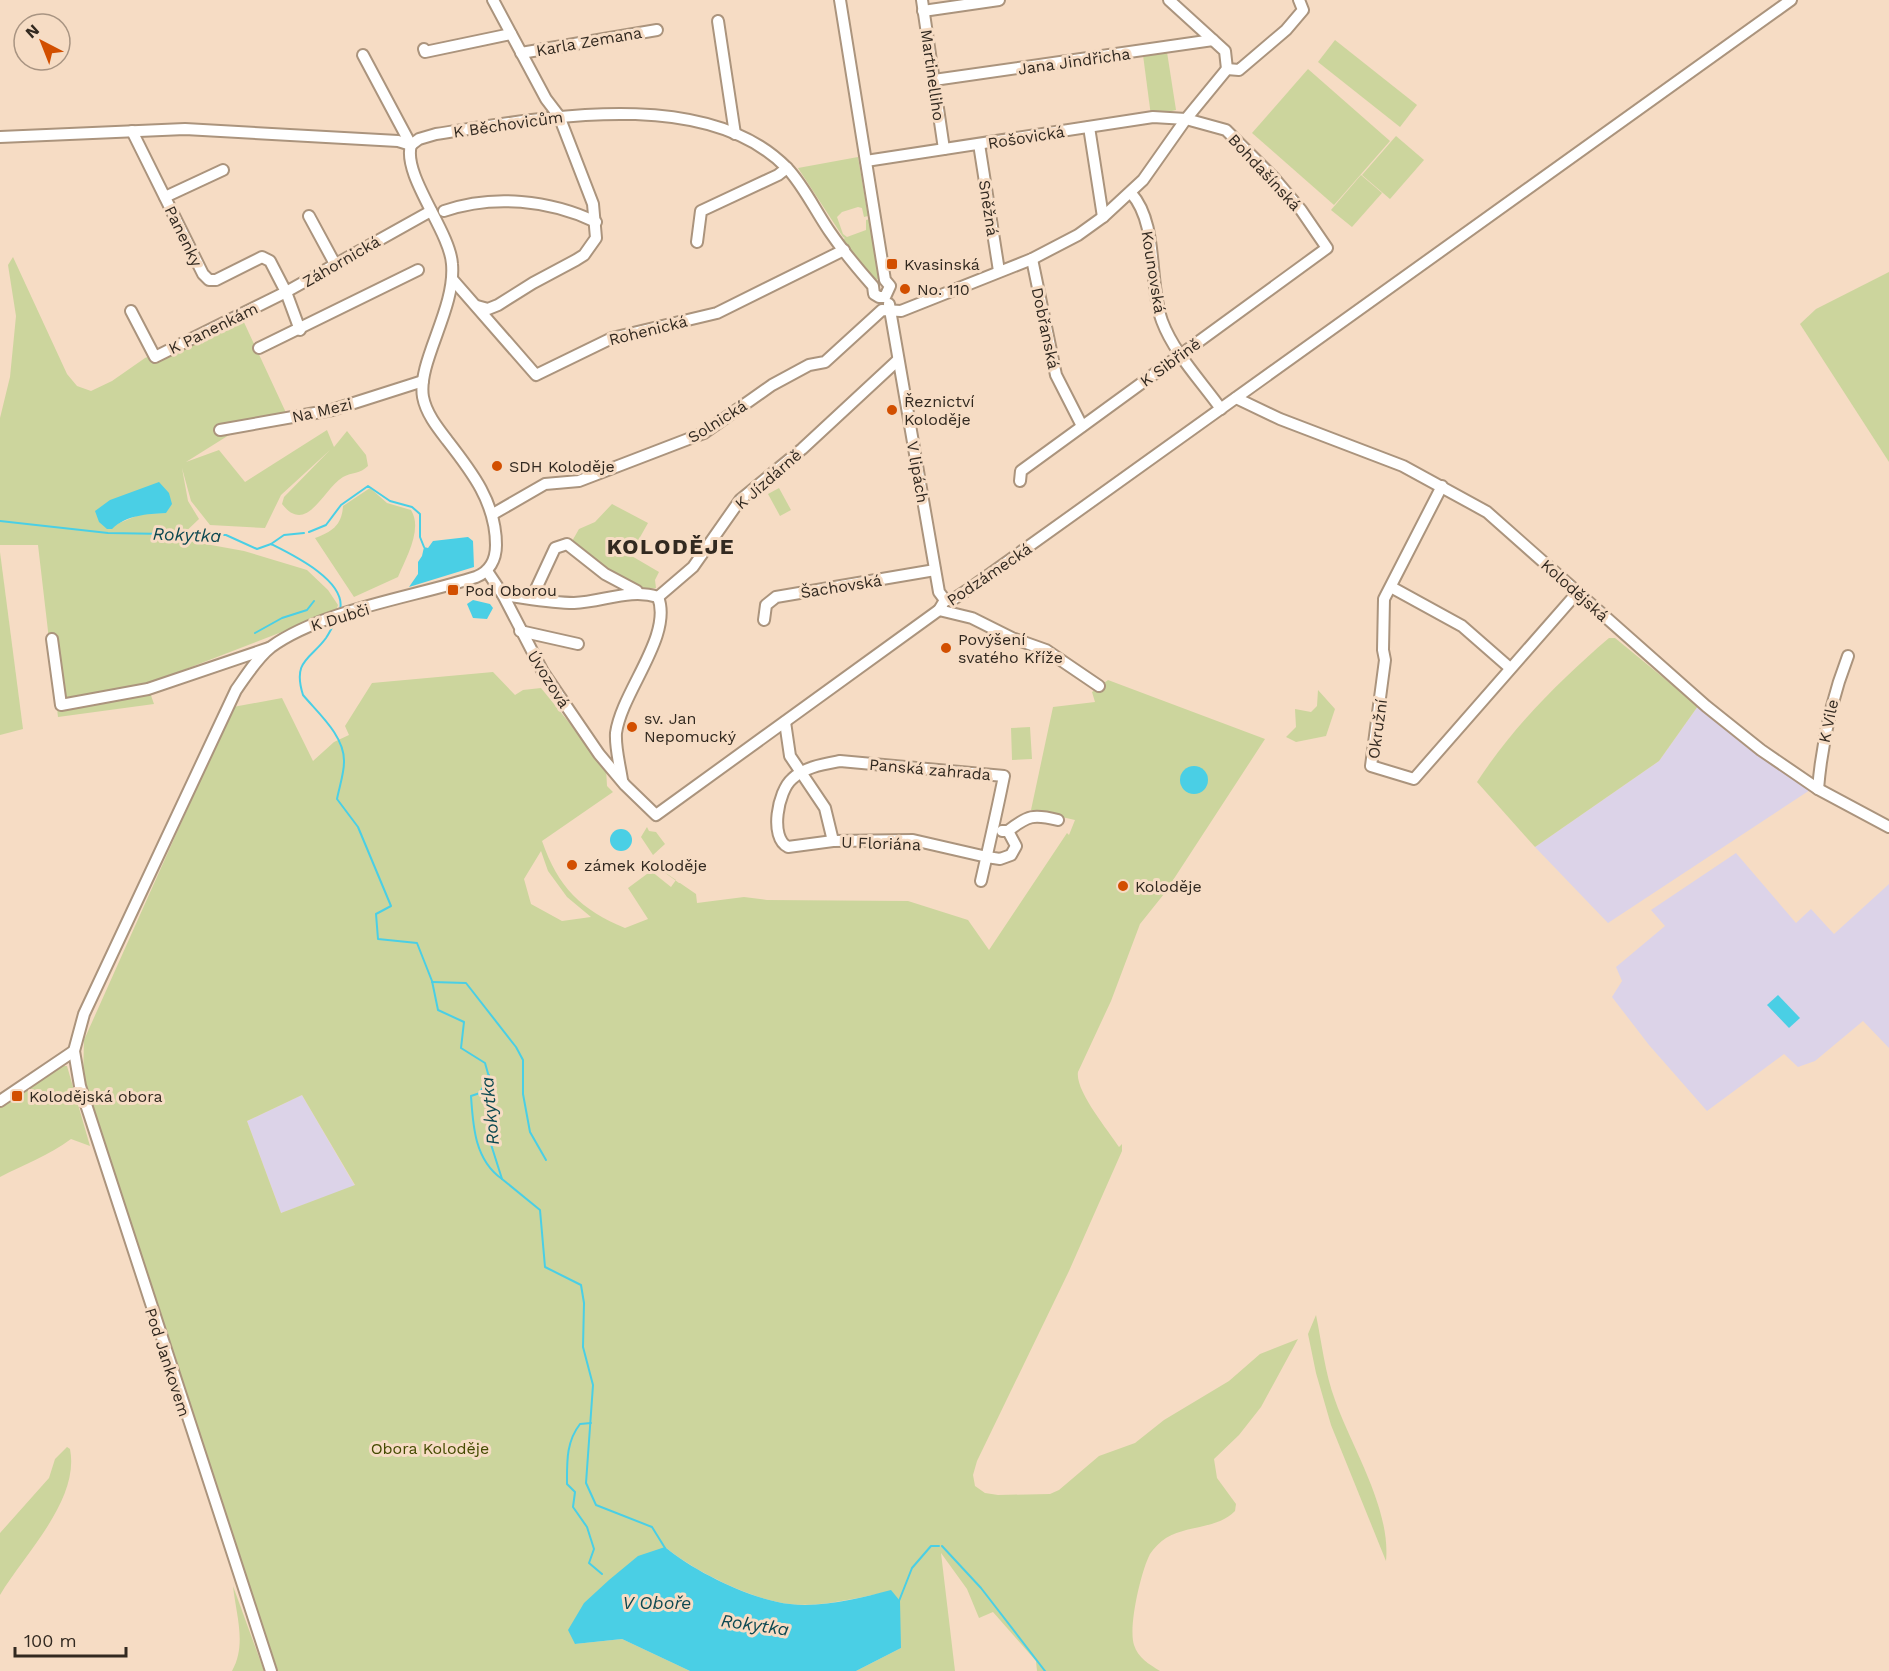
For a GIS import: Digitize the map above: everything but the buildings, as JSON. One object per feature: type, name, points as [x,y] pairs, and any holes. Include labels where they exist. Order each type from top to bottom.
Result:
[{"type":"street","points":[[477,306],[488,309],[498,305],[584,255],[596,238],[594,204],[559,116],[546,99],[493,0]]},
{"type":"street","points":[[840,0],[885,280],[878,280],[873,286]]},
{"type":"street","points":[[923,5],[999,0]]},
{"type":"street","points":[[887,302],[901,311],[1032,259],[1078,235],[1131,193],[1186,119],[1227,69],[1225,51],[1168,0]]},
{"type":"street","name":"Podzámecká","points":[[656,814],[939,610],[945,600],[952,600],[972,587],[1791,0]]},
{"type":"street","points":[[1227,69],[1239,70],[1264,50],[1301,15],[1301,1]]},
{"type":"street","name":"Martinelliho","points":[[923,5],[944,149]]},
{"type":"street","points":[[718,21],[735,134]]},
{"type":"street","name":"Karla Zemana","points":[[521,53],[657,30]]},
{"type":"street","points":[[424,49],[425,52],[511,34]]},
{"type":"street","name":"Jana Jindřicha","points":[[934,80],[1213,40]]},
{"type":"street","points":[[363,55],[411,145],[412,164],[431,212],[448,245],[452,261],[453,280],[446,313],[423,381],[422,395],[426,408],[476,479],[493,514],[495,553],[487,571]]},
{"type":"street","name":"K Běchovicům","points":[[411,145],[427,136],[559,116],[646,116],[688,120],[735,134],[768,152],[787,168],[844,250],[873,286],[874,294],[887,302]]},
{"type":"street","name":"Rošovická","points":[[866,161],[1158,117],[1186,119]]},
{"type":"street","name":"Bohdašínská","points":[[1186,119],[1226,130],[1301,210],[1327,248]]},
{"type":"street","points":[[1089,127],[1103,217]]},
{"type":"street","points":[[0,137],[185,129],[279,132],[398,141],[411,145]]},
{"type":"street","name":"Panenky","points":[[132,131],[202,274],[209,280],[216,280],[262,257],[270,261],[286,292]]},
{"type":"street","name":"Sněžná","points":[[979,144],[999,271]]},
{"type":"street","points":[[697,242],[701,211],[778,175],[787,168]]},
{"type":"street","points":[[165,197],[223,170]]},
{"type":"street","name":"Kounovská","points":[[1131,193],[1144,210],[1161,319],[1181,354],[1221,409]]},
{"type":"street","points":[[444,211],[462,204],[517,200],[571,212],[596,222]]},
{"type":"street","name":"Záhornická","points":[[300,330],[286,292],[431,212]]},
{"type":"street","points":[[309,216],[335,264]]},
{"type":"street","name":"K Sibřině","points":[[1020,481],[1021,471],[1327,248]]},
{"type":"street","name":"Rohenická","points":[[453,280],[536,375],[612,338],[717,313],[844,250]]},
{"type":"street","name":"Dobřanská","points":[[1032,259],[1056,375],[1082,426]]},
{"type":"street","points":[[259,348],[300,330],[418,270]]},
{"type":"street","name":"V lipách","points":[[885,280],[890,286],[887,302],[939,592],[945,600]]},
{"type":"street","name":"K Panenkám","points":[[131,311],[155,357],[286,292]]},
{"type":"street","name":"Solnická","points":[[493,514],[545,484],[579,481],[704,433],[772,385],[809,365],[825,362],[882,310],[887,302]]},
{"type":"street","name":"K Jízdárně","points":[[658,597],[699,559],[740,500],[802,448],[898,360]]},
{"type":"street","name":"Na Mezi","points":[[220,430],[332,410],[423,381]]},
{"type":"street","name":"Kolodějská","points":[[1236,398],[1280,418],[1403,466],[1487,512],[1706,706],[1761,750],[1818,789],[1889,827]]},
{"type":"street","name":"Okružní","points":[[1442,486],[1384,599],[1383,650],[1385,660],[1371,766],[1414,779],[1577,593]]},
{"type":"street","points":[[526,598],[535,591],[555,548],[567,543],[605,574],[636,591],[658,597],[662,606],[658,633],[629,691],[616,735],[622,780]]},
{"type":"street","name":"Šachovská","points":[[764,620],[766,605],[776,597],[935,570]]},
{"type":"street","name":"Úvozová","points":[[487,571],[503,595],[543,672],[599,754],[656,814]]},
{"type":"street","name":"K Dubči","points":[[74,1051],[84,1014],[236,690],[269,648],[295,632],[329,618],[467,580],[487,571]]},
{"type":"street","points":[[1391,586],[1462,626],[1510,668]]},
{"type":"street","points":[[503,595],[574,603],[614,599],[636,591]]},
{"type":"street","points":[[939,610],[972,618],[982,625],[1046,650],[1099,686]]},
{"type":"street","points":[[520,631],[578,644]]},
{"type":"street","points":[[52,639],[61,705],[148,689],[269,648]]},
{"type":"street","name":"K Vile","points":[[1818,789],[1822,746],[1833,696],[1848,656]]},
{"type":"street","name":"U Floriána","points":[[785,722],[790,756],[825,808],[833,841],[913,840],[987,857]]},
{"type":"street","name":"Panská zahrada","points":[[800,773],[819,765],[840,761],[1004,776],[981,881]]},
{"type":"street","points":[[800,773],[785,787],[781,796],[779,841],[794,847],[833,841]]},
{"type":"street","points":[[993,832],[1008,831],[1019,822],[1035,815],[1058,820]]},
{"type":"street","points":[[987,857],[1000,859],[1011,855],[1016,846],[1008,831]]},
{"type":"street","points":[[0,1101],[74,1051]]},
{"type":"street","name":"Pod Jankovem","points":[[74,1051],[77,1078],[271,1671]]},
{"type":"shaded area","points":[[1698,706],[1810,790],[1608,923],[1535,847],[1659,761]]},
{"type":"shaded area","points":[[1736,853],[1796,923],[1811,909],[1834,934],[1889,884],[1889,1048],[1863,1021],[1815,1061],[1798,1067],[1784,1054],[1707,1111],[1649,1045],[1612,997],[1622,981],[1616,967],[1665,926],[1651,910]]},
{"type":"shaded area","points":[[302,1095],[355,1186],[281,1213],[247,1121]]},
{"type":"green space","points":[[1335,40],[1417,105],[1400,127],[1318,62]]},
{"type":"green space","points":[[1167,52],[1176,110],[1151,116],[1143,55]]},
{"type":"green space","points":[[1308,69],[1390,141],[1334,205],[1252,133]]},
{"type":"green space","points":[[1396,136],[1424,160],[1390,199],[1362,175]]},
{"type":"green space","points":[[858,157],[868,216],[864,217],[862,208],[858,207],[842,212],[837,217],[843,234],[847,237],[866,230],[866,220],[870,219],[879,279],[874,280],[842,240],[845,238],[798,168]]},
{"type":"green space","points":[[1361,175],[1382,193],[1352,227],[1331,210]]},
{"type":"green space","points":[[13,257],[67,374],[77,386],[91,391],[112,381],[145,358],[242,318],[288,417],[237,430],[186,462],[219,450],[245,482],[327,430],[334,447],[347,431],[366,455],[368,466],[343,477],[307,513],[299,515],[291,513],[282,504],[284,497],[330,450],[281,495],[265,528],[210,525],[191,501],[182,468],[188,501],[199,519],[178,539],[244,551],[307,570],[328,590],[338,605],[336,611],[147,684],[154,704],[58,717],[38,545],[0,545],[0,418],[10,377],[16,316],[8,265]],"holes":[[[169,493],[166,513],[141,514],[117,524]]]},
{"type":"green space","points":[[1889,272],[1889,462],[1800,324],[1816,309]]},
{"type":"green space","points":[[370,488],[387,503],[411,510],[415,526],[414,535],[398,577],[354,597],[315,538],[335,527],[341,518],[343,506]]},
{"type":"green space","points":[[779,488],[791,510],[780,516],[768,494]]},
{"type":"green space","points":[[612,504],[648,523],[630,555],[659,572],[655,580],[656,588],[633,586],[622,581],[571,543],[579,529],[595,522]]},
{"type":"green space","points":[[0,552],[23,729],[0,735]]},
{"type":"green space","points":[[1609,638],[1615,638],[1698,706],[1659,761],[1535,847],[1477,782],[1521,724]]},
{"type":"green space","name":"Obora Koloděje","points":[[493,672],[515,695],[523,690],[541,688],[606,768],[607,786],[613,792],[542,841],[556,871],[573,895],[596,913],[625,928],[648,919],[628,888],[651,871],[671,887],[676,881],[696,894],[697,903],[744,897],[767,900],[908,901],[968,920],[989,950],[1067,833],[1069,835],[1075,820],[1031,810],[1053,707],[1095,702],[1092,692],[1108,680],[1265,739],[1164,894],[1140,924],[1111,1001],[1078,1072],[1078,1080],[1087,1100],[1119,1147],[1122,1144],[1122,1151],[1069,1271],[977,1461],[973,1475],[975,1486],[985,1493],[1050,1494],[1059,1490],[1099,1456],[1135,1443],[1164,1420],[1229,1381],[1260,1354],[1298,1339],[1261,1407],[1239,1435],[1214,1459],[1217,1478],[1236,1504],[1235,1511],[1220,1521],[1166,1538],[1153,1550],[1146,1562],[1136,1599],[1133,1626],[1134,1645],[1144,1660],[1160,1671],[1037,1671],[1036,1661],[993,1612],[979,1618],[967,1589],[941,1553],[955,1671],[856,1671],[901,1648],[891,1591],[840,1601],[790,1604],[741,1591],[707,1575],[665,1547],[575,1644],[622,1639],[690,1671],[278,1671],[171,1354],[83,1079],[84,1040],[233,707],[282,698],[313,761],[334,742],[349,735],[345,726],[372,683]],"holes":[[[541,851],[548,871],[567,897],[591,917],[562,921],[531,904],[524,879]],[[302,1095],[355,1185],[281,1213],[247,1121]]]},
{"type":"green space","points":[[1318,690],[1335,709],[1326,736],[1296,742],[1286,737],[1296,727],[1295,709],[1311,712],[1317,706]]},
{"type":"green space","points":[[1030,727],[1032,759],[1012,760],[1011,728]]},
{"type":"green space","points":[[647,827],[649,831],[656,832],[665,844],[653,855],[641,837]]},
{"type":"green space","points":[[60,1066],[67,1066],[90,1146],[71,1139],[45,1155],[0,1177],[0,1108]]},
{"type":"green space","points":[[1316,1315],[1332,1390],[1342,1419],[1369,1479],[1383,1521],[1386,1561],[1331,1425],[1316,1373],[1308,1334]]},
{"type":"green space","points":[[67,1447],[70,1449],[71,1468],[59,1507],[0,1595],[0,1533],[49,1478],[55,1459]]},
{"type":"green space","points":[[233,1586],[264,1671],[232,1671],[240,1640]]},
{"type":"water","points":[[159,482],[169,493],[172,504],[166,513],[130,518],[112,529],[107,529],[99,522],[95,511],[110,500]]},
{"type":"water","points":[[468,537],[473,541],[474,567],[409,587],[418,574],[418,562],[424,547],[428,548],[433,541]]},
{"type":"water","points":[[473,600],[490,604],[493,608],[487,619],[473,618],[467,604]]},
{"type":"water","points":[[1194,766],[1204,770],[1208,780],[1204,790],[1194,794],[1184,790],[1180,780],[1184,770]]},
{"type":"water","points":[[621,829],[629,832],[632,840],[629,848],[621,851],[613,848],[610,840],[613,832]]},
{"type":"water","points":[[1778,995],[1800,1018],[1789,1028],[1767,1005]]},
{"type":"water","name":"V Oboře","points":[[665,1547],[692,1566],[724,1583],[759,1597],[790,1604],[815,1605],[891,1590],[900,1601],[901,1648],[856,1671],[690,1671],[622,1639],[575,1644],[568,1630],[584,1603],[638,1556]]},
{"type":"waterway","points":[[309,532],[326,525],[341,505],[368,486],[390,501],[412,507],[420,514],[420,537],[424,547]]},
{"type":"waterway","name":"Rokytka","points":[[0,521],[108,533],[226,535],[257,549],[271,544],[304,562],[327,579],[340,599],[340,610]]},
{"type":"waterway","points":[[271,544],[284,535],[304,533]]},
{"type":"waterway","points":[[255,633],[282,618],[307,610],[314,601]]},
{"type":"waterway","name":"Rokytka","points":[[336,621],[326,638],[301,667],[300,683],[303,695],[330,726],[340,743],[344,767],[337,799],[358,827],[391,906],[376,914],[378,939],[417,943],[432,981],[438,1010],[464,1022],[461,1048],[485,1063],[491,1084],[492,1109],[489,1138],[502,1179],[540,1210],[545,1267],[581,1285],[584,1303],[583,1347],[593,1385],[586,1483],[596,1505],[652,1527],[665,1548]]},
{"type":"waterway","points":[[432,982],[466,983],[516,1047],[523,1060],[523,1094],[530,1132],[546,1160]]},
{"type":"waterway","points":[[489,1075],[480,1093],[471,1096],[473,1119],[481,1153],[493,1171],[502,1179]]},
{"type":"waterway","points":[[591,1423],[580,1424],[572,1438],[568,1452],[567,1484],[575,1492],[573,1507],[587,1527],[594,1549],[589,1563],[602,1574]]},
{"type":"waterway","name":"Rokytka","points":[[899,1601],[912,1568],[931,1546],[939,1546]]},
{"type":"waterway","name":"Rokytka","points":[[942,1546],[981,1588],[1045,1671]]},
{"type":"place","name":"Kvasinská","points":[[892,264]]},
{"type":"place","name":"No. 110","points":[[905,289]]},
{"type":"place","name":"Řeznictví Koloděje","points":[[892,410]]},
{"type":"place","name":"SDH Koloděje","points":[[497,466]]},
{"type":"place","name":"Pod Oborou","points":[[453,590]]},
{"type":"place","name":"Povýšení svatého Kříže","points":[[946,648]]},
{"type":"place","name":"sv. Jan Nepomucký","points":[[632,727]]},
{"type":"place","name":"zámek Koloděje","points":[[572,865]]},
{"type":"place","name":"Koloděje","points":[[1123,886]]},
{"type":"place","name":"Kolodějská obora","points":[[17,1096]]},
{"type":"district","name":"KOLODĚJE","points":[[671,546]]}]
